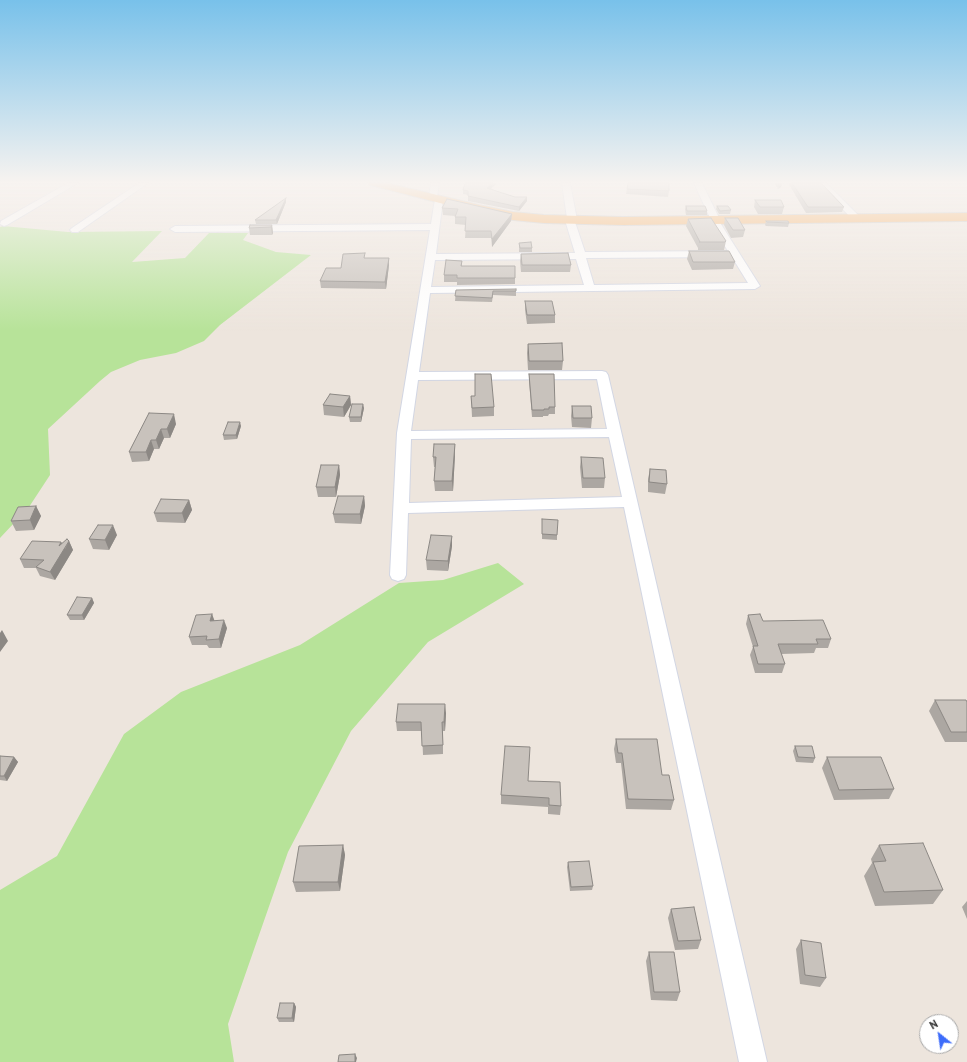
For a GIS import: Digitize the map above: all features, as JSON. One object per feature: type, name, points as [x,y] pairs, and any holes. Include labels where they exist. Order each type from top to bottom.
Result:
[{"type":"street","points":[[398,575],[404,435],[433,233]]},
{"type":"street","points":[[574,233],[590,288]]},
{"type":"street","points":[[425,290],[755,286],[721,233]]},
{"type":"street","points":[[430,257],[734,254]]},
{"type":"street","points":[[413,376],[602,375],[753,1062]]},
{"type":"street","points":[[404,435],[615,433]]},
{"type":"street","points":[[401,508],[631,502]]},
{"type":"green space","points":[[0,233],[160,233],[132,262],[185,258],[209,233],[248,233],[243,240],[276,252],[311,255],[220,325],[204,341],[176,353],[140,360],[111,372],[100,381],[48,429],[50,475],[29,507],[0,538]]},
{"type":"green space","points":[[498,563],[524,584],[428,642],[351,731],[288,852],[228,1024],[234,1062],[0,1062],[0,890],[57,856],[124,734],[181,692],[300,645],[399,583],[443,580]]},
{"type":"building","points":[[491,233],[497,233],[492,239]]},
{"type":"building","points":[[695,233],[720,233],[726,241],[700,242]]},
{"type":"building","points":[[531,242],[532,248],[520,248],[519,243]]},
{"type":"building","points":[[689,251],[729,251],[735,262],[693,262]]},
{"type":"building","points":[[365,253],[364,258],[389,258],[385,282],[320,281],[326,268],[341,268],[343,254]]},
{"type":"building","points":[[568,253],[571,265],[522,265],[521,254]]},
{"type":"building","points":[[446,260],[462,261],[461,266],[515,266],[515,278],[457,278],[457,275],[444,275]]},
{"type":"building","points":[[516,289],[516,291],[493,291],[492,298],[455,296],[456,290]]},
{"type":"building","points":[[525,301],[552,301],[555,315],[527,315]]},
{"type":"building","points":[[562,343],[563,361],[529,361],[528,344]]},
{"type":"building","points":[[475,374],[491,374],[494,407],[472,408],[471,396],[475,396]]},
{"type":"building","points":[[529,374],[554,374],[555,407],[549,407],[549,409],[544,410],[532,410]]},
{"type":"building","points":[[330,394],[350,396],[343,407],[323,405]]},
{"type":"building","points":[[352,404],[363,404],[361,417],[349,417]]},
{"type":"building","points":[[572,406],[591,406],[592,418],[573,418]]},
{"type":"building","points":[[149,413],[174,414],[167,429],[161,429],[156,440],[151,440],[146,452],[129,452]]},
{"type":"building","points":[[228,422],[240,422],[236,435],[223,435]]},
{"type":"building","points":[[434,444],[455,444],[452,481],[434,481],[436,457],[433,457]]},
{"type":"building","points":[[581,457],[603,458],[605,478],[583,478]]},
{"type":"building","points":[[321,465],[339,465],[335,487],[316,487]]},
{"type":"building","points":[[650,469],[666,470],[667,484],[649,482]]},
{"type":"building","points":[[338,496],[364,496],[360,514],[333,514]]},
{"type":"building","points":[[161,499],[189,500],[182,513],[154,513]]},
{"type":"building","points":[[36,506],[30,520],[11,521],[18,507]]},
{"type":"building","points":[[542,519],[558,520],[557,535],[542,534]]},
{"type":"building","points":[[98,525],[113,525],[105,540],[89,539]]},
{"type":"building","points":[[431,535],[452,536],[448,561],[426,560]]},
{"type":"building","points":[[67,539],[69,541],[50,572],[36,567],[44,560],[20,559],[32,541],[61,542],[59,546]]},
{"type":"building","points":[[77,597],[92,598],[82,615],[67,615]]},
{"type":"building","points":[[212,614],[210,621],[224,620],[219,639],[206,640],[207,636],[189,637],[196,615]]},
{"type":"building","points":[[760,614],[763,621],[823,620],[831,639],[816,639],[818,644],[778,644],[785,664],[758,664],[753,646],[758,646],[748,615]]},
{"type":"building","points":[[935,700],[966,700],[967,732],[951,732]]},
{"type":"building","points":[[398,704],[445,704],[444,722],[442,722],[443,745],[422,746],[421,722],[396,722]]},
{"type":"building","points":[[616,739],[657,739],[662,775],[669,775],[674,800],[628,799],[622,753],[618,753]]},
{"type":"building","points":[[505,746],[530,747],[528,781],[560,782],[561,806],[549,805],[549,798],[501,795]]},
{"type":"building","points":[[795,746],[812,746],[815,758],[798,757]]},
{"type":"building","points":[[0,756],[14,757],[4,776],[0,776]]},
{"type":"building","points":[[827,757],[881,757],[894,789],[839,790]]},
{"type":"building","points":[[923,843],[943,890],[884,892],[873,862],[886,861],[879,845]]},
{"type":"building","points":[[343,845],[338,882],[293,882],[299,846]]},
{"type":"building","points":[[589,861],[593,886],[571,887],[568,862]]},
{"type":"building","points":[[694,907],[701,940],[678,941],[671,909]]},
{"type":"building","points":[[801,940],[821,943],[826,978],[805,975]]},
{"type":"building","points":[[649,952],[674,952],[680,992],[654,992]]},
{"type":"building","points":[[280,1003],[294,1003],[292,1018],[277,1018]]},
{"type":"building","points":[[355,1054],[355,1062],[338,1062],[339,1055]]}]
